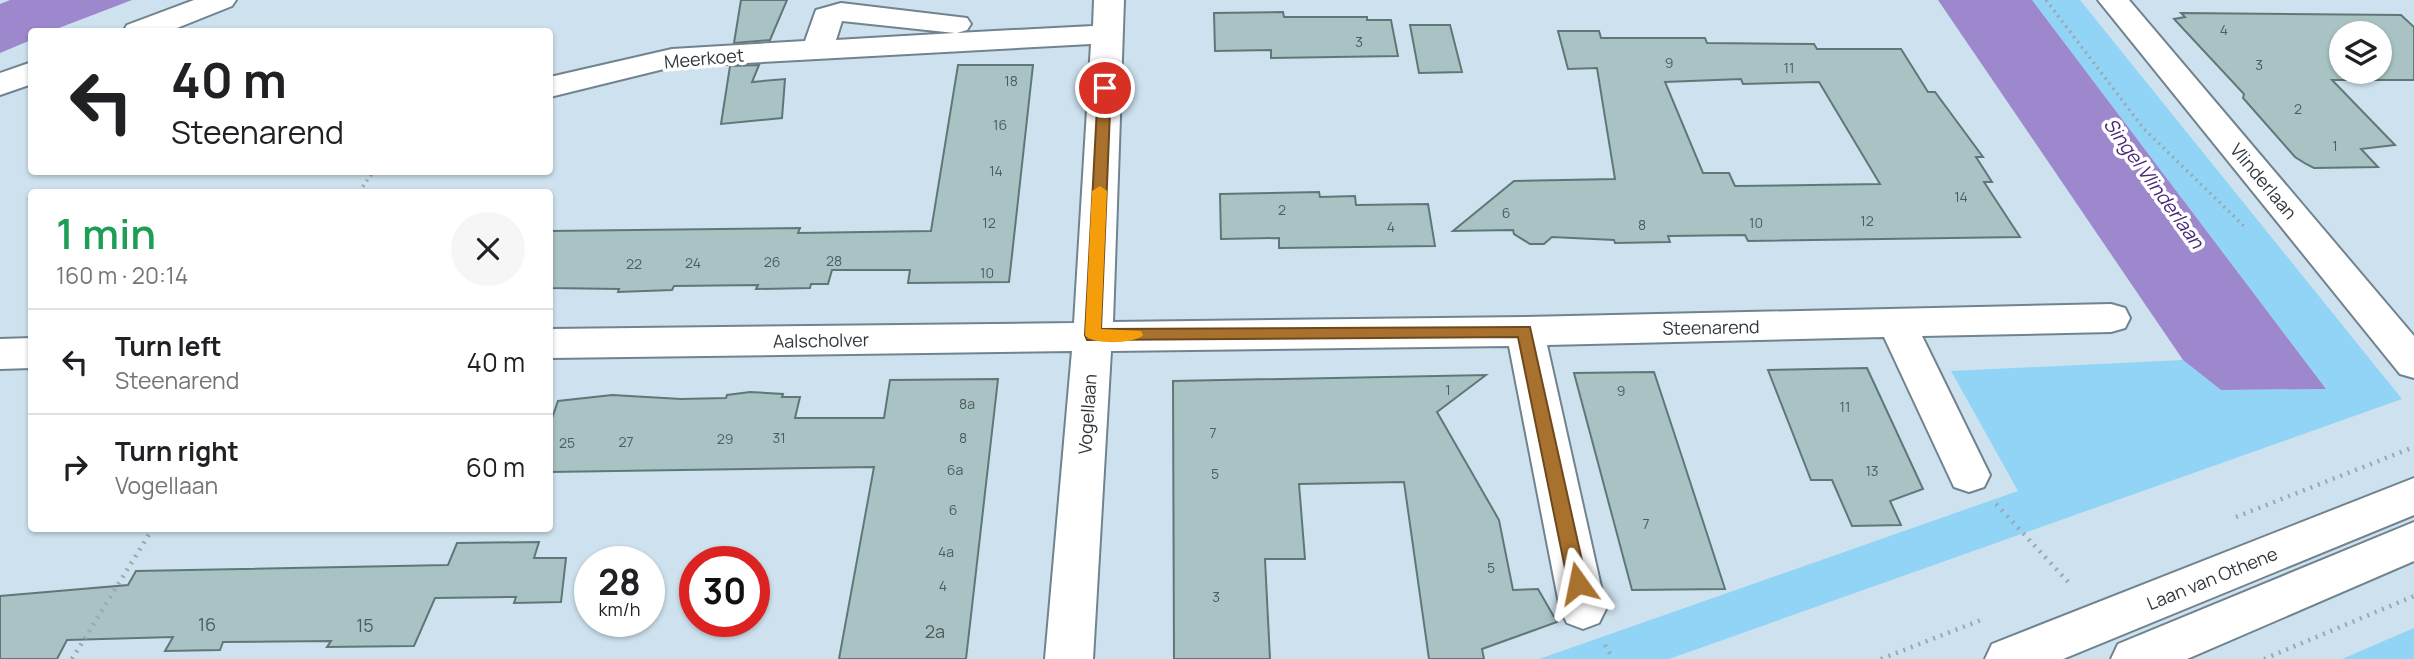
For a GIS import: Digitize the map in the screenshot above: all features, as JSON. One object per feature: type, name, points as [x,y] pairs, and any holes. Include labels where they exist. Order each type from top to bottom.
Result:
[{"type":"street","points":[[148,28],[221,0]]},
{"type":"street","name":"Vlinderlaan","points":[[2113,0],[2414,363]]},
{"type":"street","name":"Meerkoet","points":[[553,86],[672,58],[818,50],[900,32],[1069,36],[1108,17]]},
{"type":"street","name":"Vogellaan","points":[[1069,659],[1093,335],[1108,17]]},
{"type":"street","points":[[0,85],[28,74]]},
{"type":"street","name":"Steenarend","points":[[1093,335],[1525,331],[2111,318]]},
{"type":"street","points":[[1897,324],[1969,475]]},
{"type":"street","points":[[1525,331],[1583,609]]},
{"type":"street","name":"Aalscholver","points":[[553,345],[1093,335]]},
{"type":"street","points":[[0,354],[28,353]]},
{"type":"street","name":"Laan van Othene","points":[[2009,659],[2414,496]]},
{"type":"street","points":[[2135,659],[2414,541]]},
{"type":"path","points":[[1969,475],[2071,585]]},
{"type":"path","points":[[72,659],[151,532]]},
{"type":"path","points":[[2264,659],[2414,596]]},
{"type":"shaded area","points":[[2032,0],[2080,0],[2402,399],[1669,659],[1539,659],[2018,491],[1951,371],[2183,360],[2221,390],[2326,389]]},
{"type":"shaded area","points":[[2414,628],[2414,659],[2342,659]]},
{"type":"water","points":[[10,0],[132,0],[59,28],[28,28],[28,41],[0,53],[0,4]]},
{"type":"water","name":"Singel Vlinderlaan","points":[[1938,0],[2032,0],[2326,389],[2221,390],[2183,360]]},
{"type":"building","points":[[741,0],[787,0],[770,40],[734,43]]},
{"type":"building","points":[[1283,12],[1284,17],[1367,17],[1367,20],[1391,20],[1398,56],[1271,58],[1271,50],[1215,51],[1214,13]]},
{"type":"building","points":[[2181,13],[2401,15],[2414,27],[2414,80],[2392,80],[2392,21],[2329,21],[2329,84],[2336,84],[2395,145],[2361,149],[2378,167],[2314,168],[2306,164],[2295,157],[2243,98],[2244,94],[2174,19],[2185,17]]},
{"type":"building","points":[[1410,25],[1450,25],[1462,72],[1419,73]]},
{"type":"building","points":[[1558,31],[1599,31],[1601,38],[1705,38],[1707,43],[1814,44],[1817,49],[1901,49],[1928,92],[1935,92],[1983,157],[1976,157],[1992,182],[1984,182],[2020,237],[1748,241],[1745,235],[1668,236],[1670,242],[1615,243],[1614,240],[1552,237],[1544,244],[1530,244],[1514,234],[1513,230],[1453,231],[1514,181],[1615,179],[1597,68],[1568,69]],"holes":[[[1741,79],[1743,84],[1819,82],[1880,184],[1735,186],[1729,173],[1703,173],[1665,82]]]},
{"type":"building","points":[[759,65],[752,82],[785,79],[782,118],[721,124],[730,66]]},
{"type":"building","points":[[958,65],[1033,65],[1009,282],[908,283],[910,270],[832,270],[828,284],[811,284],[810,288],[756,289],[758,285],[674,286],[672,290],[618,292],[619,289],[553,288],[553,231],[800,228],[798,233],[931,231]]},
{"type":"building","points":[[1319,192],[1320,197],[1355,196],[1356,205],[1428,204],[1435,246],[1279,248],[1279,238],[1221,239],[1220,194]]},
{"type":"building","points":[[1867,368],[1923,489],[1890,501],[1901,525],[1852,526],[1832,480],[1811,480],[1768,370]]},
{"type":"building","points":[[1654,372],[1725,589],[1632,590],[1574,373]]},
{"type":"building","points":[[1486,375],[1437,412],[1499,520],[1513,590],[1538,589],[1557,622],[1482,649],[1484,659],[1429,659],[1404,482],[1299,484],[1305,559],[1265,559],[1270,659],[1174,659],[1173,381]]},
{"type":"building","points":[[998,379],[966,659],[839,659],[874,467],[553,472],[553,415],[558,401],[612,395],[681,399],[726,398],[727,395],[750,392],[800,397],[795,418],[884,418],[890,380]]},
{"type":"building","points":[[539,542],[534,558],[566,558],[561,602],[514,603],[516,597],[435,598],[414,646],[327,647],[331,641],[223,642],[220,650],[165,651],[173,637],[67,640],[57,659],[0,659],[0,596],[128,585],[136,571],[448,565],[457,543]]},
{"type":"slow traffic","points":[[1100,191],[1093,335],[1135,335]]},
{"type":"route","points":[[1105,88],[1093,335],[1525,331],[1578,583]]}]
